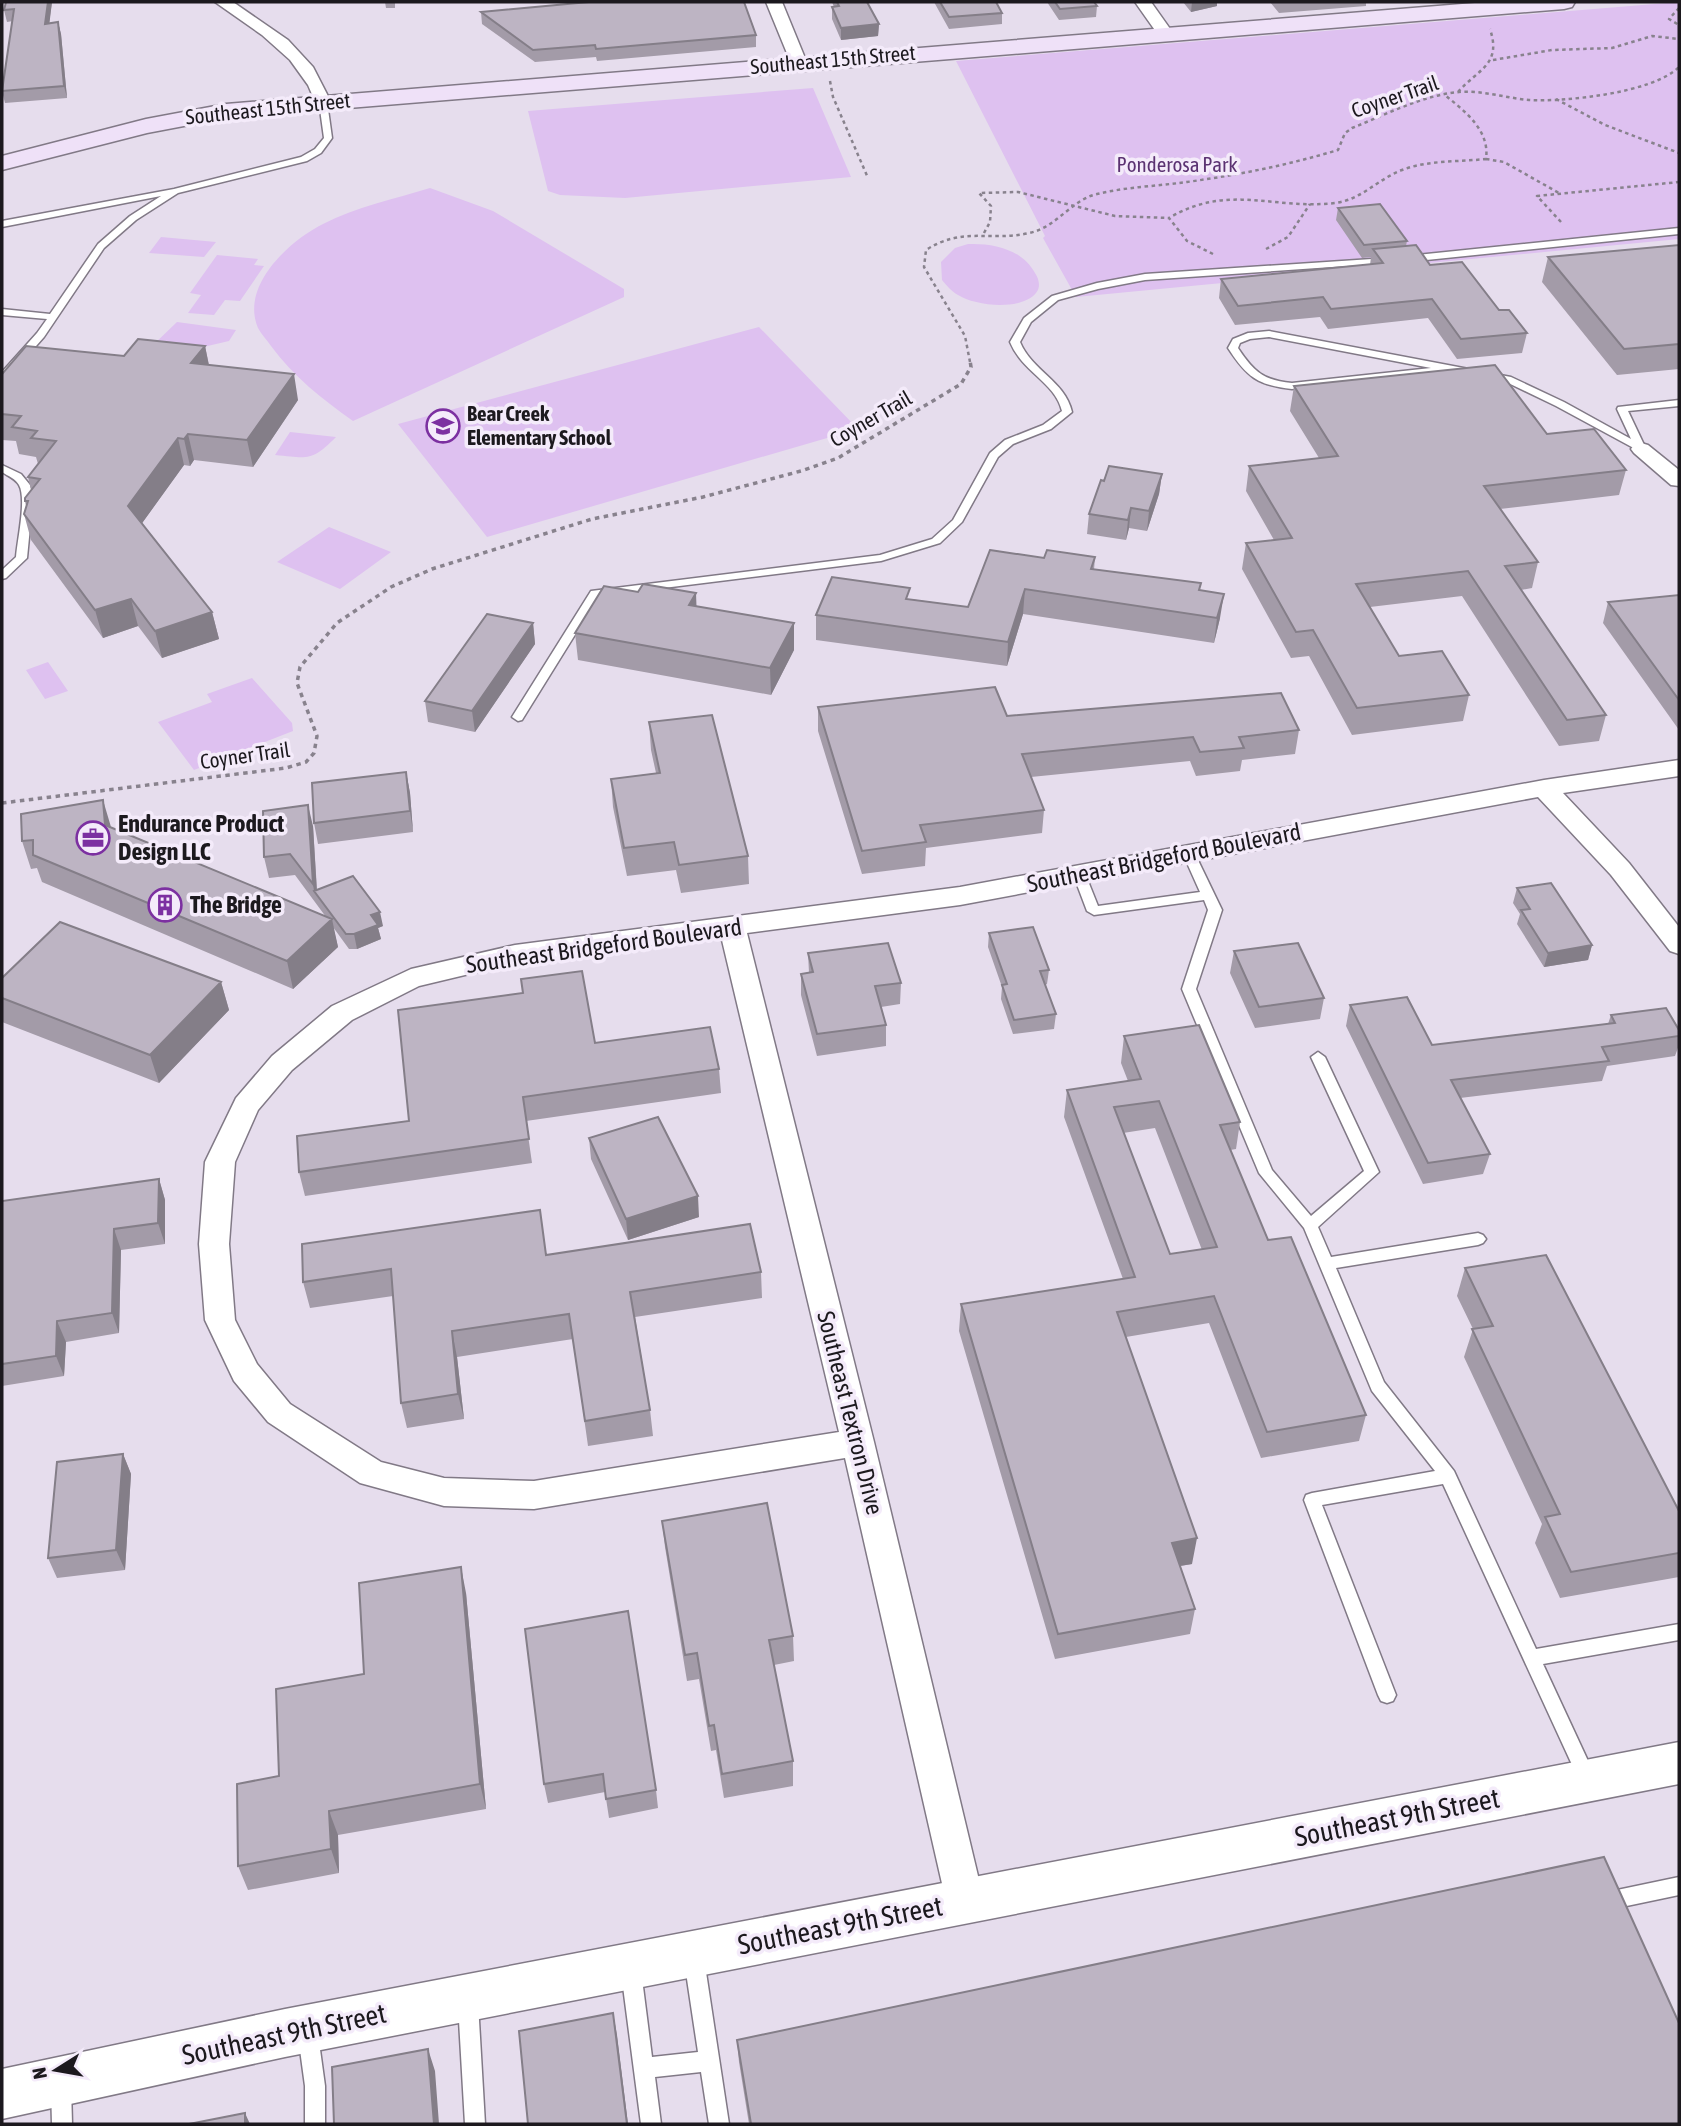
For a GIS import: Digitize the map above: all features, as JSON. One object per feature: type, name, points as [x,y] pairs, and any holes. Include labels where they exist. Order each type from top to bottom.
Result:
[{"type":"main road","name":"Southeast 15th Street","points":[[2,163],[189,116],[323,102],[1165,33],[1433,7],[1474,9],[1564,2]]},
{"type":"main road","name":"Southeast 15th Street","points":[[2,171],[78,149],[104,138]]},
{"type":"street","points":[[223,2],[270,32],[293,55],[320,91],[323,102]]},
{"type":"street","points":[[774,2],[799,63]]},
{"type":"street","points":[[1143,2],[1165,33]]},
{"type":"street","points":[[1641,449],[1679,480]]},
{"type":"street","name":"Southeast Bridgeford Boulevard","points":[[858,1442],[534,1495],[444,1492],[372,1473],[279,1413],[245,1372],[220,1320],[214,1244],[220,1162],[246,1104],[282,1063],[342,1013],[411,978],[515,954],[960,896],[1544,788],[1679,768]]},
{"type":"street","points":[[1544,788],[1620,869],[1679,945]]},
{"type":"street","name":"Southeast Textron Drive","points":[[732,927],[858,1442],[965,1901]]},
{"type":"street","name":"Southeast 9th Street","points":[[2,2094],[61,2103],[307,2029],[1679,1763]]},
{"type":"lane","points":[[2,224],[174,191],[304,159],[318,151],[328,138],[323,102]]},
{"type":"lane","points":[[2,378],[41,335],[102,246],[133,218],[174,191]]},
{"type":"lane","points":[[518,717],[595,593],[881,558],[936,541],[957,522],[994,455],[1009,442],[1048,426],[1067,412],[1067,401],[1059,390],[1030,369],[1018,353],[1014,342],[1027,320],[1055,298],[1097,286],[1145,277],[1329,267],[1679,232]]},
{"type":"lane","points":[[2,312],[54,317]]},
{"type":"lane","points":[[1455,368],[1292,386],[1266,384],[1250,373],[1233,348],[1236,341],[1248,336],[1269,334],[1455,368],[1507,379],[1560,404],[1641,449]]},
{"type":"lane","points":[[1641,449],[1622,409],[1679,403]]},
{"type":"lane","points":[[2,468],[17,476],[25,485],[28,496],[21,558],[2,576]]},
{"type":"lane","points":[[1189,854],[1215,910],[1189,989],[1266,1173],[1310,1225],[1378,1386],[1448,1476],[1588,1781]]},
{"type":"lane","points":[[1079,874],[1094,911],[1208,895]]},
{"type":"lane","points":[[1310,1225],[1372,1172],[1318,1057]]},
{"type":"lane","points":[[1327,1264],[1478,1239]]},
{"type":"lane","points":[[1387,1695],[1312,1500],[1448,1476]]},
{"type":"lane","points":[[1531,1658],[1679,1632]]},
{"type":"lane","points":[[1617,1899],[1679,1886]]},
{"type":"lane","points":[[693,1954],[719,2124]]},
{"type":"lane","points":[[630,1966],[650,2124]]},
{"type":"lane","points":[[468,1997],[475,2124]]},
{"type":"lane","points":[[307,2029],[315,2085],[315,2124]]},
{"type":"lane","points":[[643,2068],[711,2061]]},
{"type":"path","points":[[1679,8],[1669,19],[1679,25]]},
{"type":"path","points":[[1474,9],[1491,31],[1494,40],[1493,60]]},
{"type":"path","points":[[1458,92],[1493,60],[1550,50],[1614,48],[1632,44],[1649,34],[1679,38]]},
{"type":"path","name":"Coyner Trail","points":[[2,803],[286,768],[306,762],[314,752],[317,736],[297,683],[300,667],[337,623],[391,587],[432,569],[592,519],[703,497],[801,471],[838,458],[961,384],[971,367],[965,336],[924,267],[926,250],[940,239],[963,233],[1027,234],[1048,226],[1082,199],[1096,194],[1231,175],[1314,158],[1338,150],[1345,133],[1352,128],[1458,92],[1513,99],[1555,99],[1660,80],[1673,75],[1679,67]]},
{"type":"path","points":[[829,73],[833,97],[868,178]]},
{"type":"path","points":[[1446,96],[1471,116],[1488,146],[1485,159]]},
{"type":"path","points":[[1555,99],[1605,125],[1679,153]]},
{"type":"path","points":[[984,233],[990,222],[991,206],[979,193],[1018,192],[1072,208],[1115,216],[1169,218],[1198,202],[1239,198],[1310,204],[1339,203],[1356,198],[1397,172],[1436,164],[1485,159],[1504,162],[1560,193]]},
{"type":"path","points":[[1561,222],[1537,195],[1679,182]]},
{"type":"path","points":[[1259,252],[1290,239],[1310,204]]},
{"type":"path","points":[[1169,218],[1175,230],[1193,247],[1219,256]]},
{"type":"green space","name":"Ponderosa Park","points":[[1679,2],[1679,239],[1076,297],[1043,238],[1045,236],[956,61]]},
{"type":"green space","points":[[813,88],[851,177],[625,198],[560,195],[548,191],[528,111]]},
{"type":"green space","points":[[430,188],[493,211],[624,289],[624,297],[353,421],[309,387],[271,346],[258,328],[254,312],[256,296],[271,267],[283,253],[310,232],[349,213]]},
{"type":"green space","points":[[161,237],[216,242],[204,257],[149,253]]},
{"type":"green space","points":[[968,244],[997,246],[1023,258],[1038,278],[1038,291],[1029,299],[998,305],[975,302],[956,293],[942,280],[941,262],[955,248]]},
{"type":"green space","points":[[217,255],[258,259],[254,265],[264,266],[240,301],[225,300],[214,315],[188,313],[201,295],[190,293]]},
{"type":"green space","points":[[177,322],[236,330],[229,341],[186,351],[151,347]]},
{"type":"green space","points":[[759,327],[858,429],[487,537],[398,424]]},
{"type":"green space","points":[[290,432],[336,437],[321,451],[309,457],[275,455]]},
{"type":"green space","points":[[329,527],[391,552],[340,589],[277,562]]},
{"type":"green space","points":[[48,662],[68,691],[45,699],[26,670]]},
{"type":"green space","points":[[252,678],[292,723],[293,731],[194,770],[158,722],[212,702],[207,694]]},
{"type":"building","points":[[6,2],[48,2],[45,24],[58,22],[64,86],[2,91],[14,9],[4,10]]},
{"type":"building","points":[[589,2],[744,2],[756,35],[596,49],[595,45],[533,50],[481,12]]},
{"type":"building","points":[[837,2],[867,2],[879,24],[841,28],[832,7],[839,6]]},
{"type":"building","points":[[940,2],[996,2],[1002,13],[949,17]]},
{"type":"building","points":[[1055,2],[1094,2],[1097,6],[1060,9]]},
{"type":"building","points":[[1380,204],[1407,241],[1364,245],[1338,208]]},
{"type":"building","points":[[1416,245],[1430,265],[1462,262],[1499,310],[1509,310],[1527,333],[1461,339],[1432,299],[1331,309],[1323,297],[1238,306],[1221,279],[1383,263],[1373,249]]},
{"type":"building","points":[[1679,245],[1679,344],[1624,349],[1548,257]]},
{"type":"building","points":[[138,339],[205,346],[191,363],[294,374],[247,440],[188,434],[184,439],[178,438],[128,506],[212,612],[155,631],[131,599],[95,610],[24,514],[28,501],[25,501],[25,498],[40,479],[28,477],[56,441],[31,438],[37,431],[12,427],[21,416],[2,414],[2,374],[26,346],[124,356]]},
{"type":"building","points":[[1495,365],[1547,434],[1594,429],[1626,470],[1484,486],[1538,562],[1505,566],[1606,715],[1567,720],[1468,571],[1356,584],[1399,656],[1442,651],[1469,695],[1357,708],[1313,630],[1296,632],[1246,543],[1292,538],[1249,466],[1338,456],[1294,386]]},
{"type":"building","points":[[1109,466],[1162,474],[1149,511],[1131,508],[1128,520],[1089,514]]},
{"type":"building","points":[[990,550],[1044,558],[1047,550],[1095,557],[1091,569],[1201,583],[1199,590],[1224,594],[1217,618],[1025,589],[1008,642],[816,615],[832,577],[910,588],[906,599],[968,607]]},
{"type":"building","points":[[643,584],[696,593],[689,605],[794,623],[770,668],[575,633],[604,586],[638,592]]},
{"type":"building","points":[[1679,595],[1679,700],[1608,602]]},
{"type":"building","points":[[487,614],[533,623],[472,711],[425,701]]},
{"type":"building","points":[[995,687],[1007,716],[1281,693],[1299,730],[1239,737],[1244,748],[1200,752],[1193,737],[1022,754],[1044,810],[920,825],[926,842],[862,851],[818,707]]},
{"type":"building","points":[[712,715],[748,856],[679,865],[674,842],[624,848],[611,779],[660,773],[649,722]]},
{"type":"building","points":[[406,772],[410,811],[314,823],[312,783]]},
{"type":"building","points":[[103,800],[105,825],[332,919],[287,961],[33,855],[33,840],[22,841],[21,814]]},
{"type":"building","points":[[308,805],[313,884],[290,854],[264,857],[263,811]]},
{"type":"building","points":[[353,876],[380,912],[371,915],[378,925],[354,934],[346,934],[314,891]]},
{"type":"building","points":[[1551,883],[1592,945],[1548,953],[1521,910],[1530,909],[1517,888]]},
{"type":"building","points":[[60,922],[221,982],[150,1055],[2,998],[2,978]]},
{"type":"building","points":[[1033,927],[1049,970],[1040,971],[1056,1014],[1014,1020],[1002,985],[1007,984],[989,933]]},
{"type":"building","points":[[888,943],[901,983],[875,986],[886,1025],[817,1034],[801,974],[813,972],[808,953]]},
{"type":"building","points":[[1298,943],[1324,998],[1259,1007],[1234,951]]},
{"type":"building","points":[[582,971],[595,1043],[710,1027],[719,1069],[523,1097],[529,1139],[299,1172],[297,1136],[409,1121],[398,1010],[523,993],[521,979]]},
{"type":"building","points":[[1407,997],[1432,1045],[1615,1023],[1611,1015],[1666,1008],[1679,1030],[1679,1036],[1602,1047],[1609,1061],[1451,1080],[1490,1154],[1428,1163],[1350,1005]]},
{"type":"building","points":[[1199,1025],[1240,1122],[1220,1125],[1268,1240],[1291,1237],[1366,1415],[1267,1432],[1214,1296],[1117,1312],[1197,1538],[1172,1543],[1195,1609],[1058,1634],[961,1304],[1135,1277],[1067,1090],[1141,1079],[1124,1036]],"holes":[[[1159,1101],[1217,1247],[1170,1254],[1114,1107]]]},
{"type":"building","points":[[658,1117],[698,1196],[626,1219],[589,1138]]},
{"type":"building","points":[[159,1179],[158,1223],[114,1229],[112,1313],[57,1321],[56,1356],[2,1364],[2,1201]]},
{"type":"building","points":[[540,1210],[546,1255],[750,1224],[761,1272],[630,1292],[650,1410],[585,1421],[569,1314],[452,1331],[458,1394],[401,1403],[391,1269],[303,1282],[302,1244]]},
{"type":"building","points":[[1546,1255],[1679,1511],[1679,1553],[1571,1572],[1545,1517],[1560,1514],[1472,1329],[1493,1326],[1465,1268]]},
{"type":"building","points":[[123,1454],[116,1550],[48,1558],[57,1462]]},
{"type":"building","points":[[767,1503],[793,1636],[769,1640],[793,1761],[722,1774],[714,1725],[709,1726],[697,1653],[685,1655],[662,1521]]},
{"type":"building","points":[[461,1567],[480,1784],[329,1811],[331,1849],[238,1866],[237,1784],[279,1776],[276,1689],[364,1674],[359,1583]]},
{"type":"building","points":[[628,1611],[656,1790],[606,1799],[603,1774],[544,1784],[525,1629]]},
{"type":"building","points":[[1604,1857],[1679,2023],[1679,2124],[751,2124],[737,2040]]},
{"type":"building","points":[[613,2013],[627,2124],[528,2124],[519,2031]]},
{"type":"building","points":[[428,2049],[434,2124],[334,2124],[332,2067]]},
{"type":"building","points":[[245,2113],[245,2124],[189,2124]]},
{"type":"place","name":"Bear Creek Elementary School","points":[[443,426]]},
{"type":"place","name":"Endurance Product Design LLC","points":[[93,838]]},
{"type":"place","name":"The Bridge","points":[[165,905]]}]
